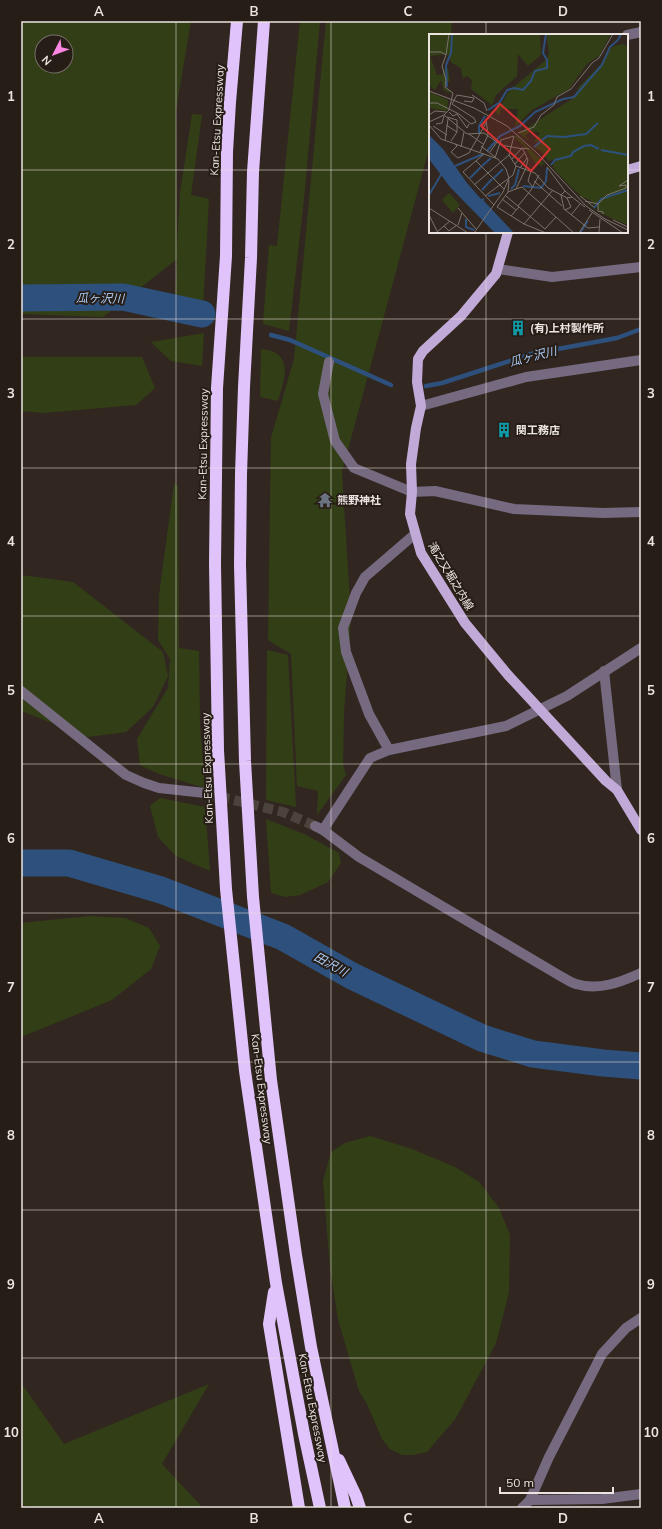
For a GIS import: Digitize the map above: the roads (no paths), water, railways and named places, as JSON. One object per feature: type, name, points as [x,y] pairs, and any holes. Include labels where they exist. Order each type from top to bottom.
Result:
[{"type":"highway","name":"Kan-Etsu Expressway","points":[[237,21],[227,152],[226,256],[217,388],[215,564],[218,750],[226,890],[238,991],[245,1071],[276,1283],[301,1419],[320,1508]]},
{"type":"highway","name":"Kan-Etsu Expressway","points":[[264,21],[253,172],[241,497],[240,565],[245,761],[253,897],[271,1080],[296,1255],[330,1441],[345,1508]]},
{"type":"highway","points":[[276,1283],[269,1324],[299,1508]]},
{"type":"highway","points":[[330,1441],[356,1496],[360,1508]]},
{"type":"main road","points":[[628,170],[641,166]]},
{"type":"main road","name":"滝之又堀之内線","points":[[508,233],[496,274],[461,316],[423,351],[418,359],[417,382],[420,406],[411,464],[412,492],[410,514],[422,553],[465,623],[508,675],[539,709],[606,781],[618,790],[641,830]]},
{"type":"street","points":[[628,35],[641,32]]},
{"type":"street","points":[[498,269],[552,277],[641,267]]},
{"type":"street","points":[[420,406],[526,377],[641,360]]},
{"type":"street","points":[[328,362],[323,394],[336,441],[354,468],[412,492],[435,491],[514,509],[603,513],[641,512]]},
{"type":"street","points":[[389,750],[369,714],[346,652],[343,628],[356,593],[365,577],[415,534]]},
{"type":"street","points":[[641,648],[567,696],[506,726],[389,750],[370,758],[319,828],[359,857],[576,984],[597,987],[618,983],[641,973]]},
{"type":"street","points":[[604,671],[618,790]]},
{"type":"street","points":[[21,691],[126,775],[159,788],[205,793]]},
{"type":"street","points":[[522,1508],[530,1500],[549,1457],[602,1354],[626,1328],[641,1318]]},
{"type":"street","points":[[530,1500],[602,1499],[641,1494]]},
{"type":"waterway","name":"瓜ヶ沢川","points":[[21,298],[123,297],[202,314]]},
{"type":"waterway","name":"瓜ヶ沢川","points":[[426,386],[442,383],[531,354],[617,338],[641,329]]},
{"type":"waterway","name":"瓜ヶ沢川","points":[[271,335],[290,340],[391,385]]},
{"type":"waterway","name":"田沢川","points":[[21,863],[69,863],[161,890],[283,937],[352,976],[482,1038],[533,1054],[603,1063],[641,1066]]},
{"type":"tunnel","points":[[205,793],[283,812],[315,826]]},
{"type":"place","name":"(有)上村製作所","points":[[518,328]]},
{"type":"place","name":"関工務店","points":[[504,430]]},
{"type":"place","name":"熊野神社","points":[[325,500]]}]
